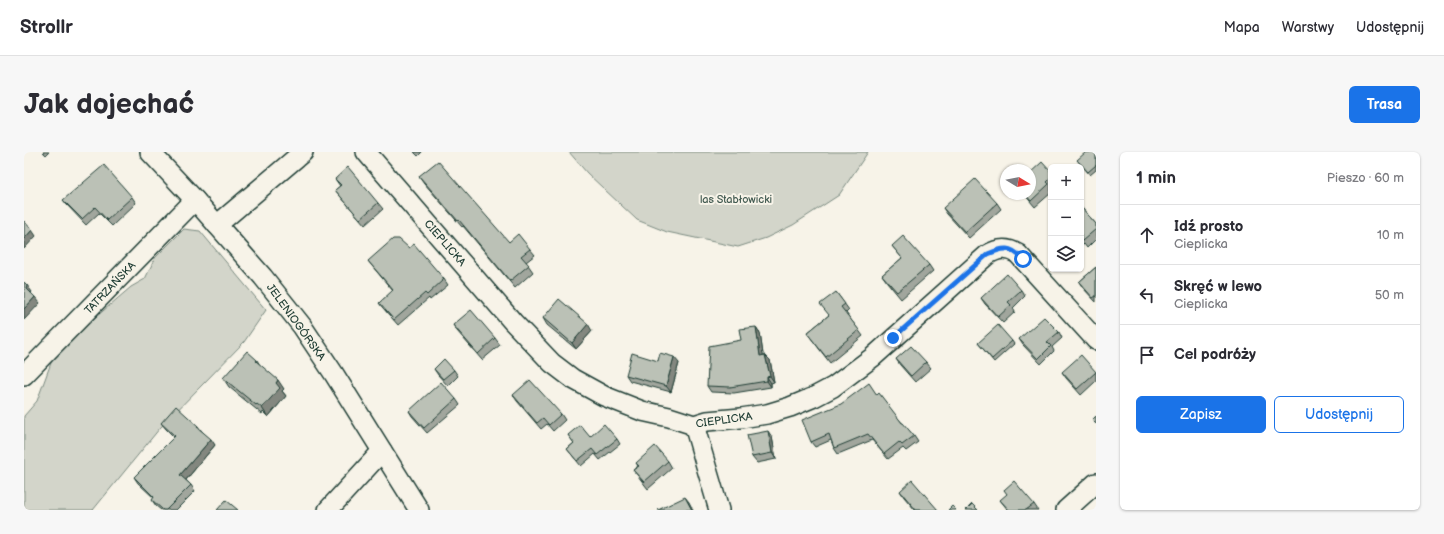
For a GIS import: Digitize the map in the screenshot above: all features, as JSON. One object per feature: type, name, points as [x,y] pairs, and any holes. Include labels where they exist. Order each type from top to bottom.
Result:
[{"type":"street","points":[[217,225],[303,152]]},
{"type":"street","name":"CIEPLICKA","points":[[366,152],[513,322],[552,364],[573,379],[604,396],[642,411],[694,425],[707,421],[767,414],[814,398],[833,387],[873,357],[987,255],[1001,248],[1012,250],[1018,254],[1096,340]]},
{"type":"street","name":"JELENIOGÓRSKA","points":[[153,153],[263,277],[302,326],[334,374],[419,510]]},
{"type":"street","name":"TATRZAŃSKA","points":[[27,365],[196,200]]},
{"type":"street","points":[[694,425],[719,510]]},
{"type":"street","points":[[328,510],[382,451]]},
{"type":"street","points":[[1066,510],[1096,483]]},
{"type":"green space","name":"las Stabłowicki","points":[[569,152],[868,152],[839,195],[793,225],[766,238],[738,247],[667,232],[637,220],[587,173]]},
{"type":"green space","points":[[184,229],[200,231],[266,310],[244,342],[160,428],[93,510],[24,510],[24,416],[37,401],[55,352],[131,287],[145,279],[155,258]]},
{"type":"building","points":[[1086,152],[1093,152],[1096,155],[1096,165],[1088,172],[1084,168],[1084,164],[1081,164],[1077,160]]},
{"type":"building","points":[[438,161],[509,242],[518,234],[530,249],[521,256],[529,265],[510,281],[459,220],[458,221],[419,176]]},
{"type":"building","points":[[1042,162],[1048,169],[1048,185],[1036,196],[1036,168]]},
{"type":"building","points":[[104,165],[132,197],[107,220],[95,207],[82,219],[63,200]]},
{"type":"building","points":[[348,167],[378,203],[360,219],[335,190],[341,185],[335,179]]},
{"type":"building","points":[[975,179],[997,203],[965,232],[943,208]]},
{"type":"building","points":[[1084,210],[1096,224],[1096,229],[1084,239]]},
{"type":"building","points":[[24,221],[32,230],[24,239]]},
{"type":"building","points":[[903,236],[929,265],[897,292],[882,275],[902,258],[892,246]]},
{"type":"building","points":[[393,239],[399,239],[409,248],[414,244],[444,279],[427,295],[425,293],[394,320],[379,303],[393,290],[368,261]]},
{"type":"building","points":[[1096,267],[1096,296],[1093,298],[1079,282]]},
{"type":"building","points":[[1007,274],[1021,290],[1008,302],[1011,305],[998,317],[981,298]]},
{"type":"building","points":[[24,282],[27,285],[26,288],[35,297],[24,309]]},
{"type":"building","points":[[836,292],[845,304],[841,307],[859,330],[826,357],[807,333],[829,315],[820,304]]},
{"type":"building","points":[[559,299],[588,324],[572,343],[543,318]]},
{"type":"building","points":[[471,310],[495,338],[478,354],[453,325]]},
{"type":"building","points":[[1044,317],[1059,332],[1047,342],[1051,346],[1038,359],[1019,339]]},
{"type":"building","points":[[998,325],[1012,341],[992,359],[978,343]]},
{"type":"building","points":[[756,327],[760,356],[765,355],[770,376],[767,377],[767,381],[730,387],[707,386],[709,346],[741,340],[739,329]]},
{"type":"building","points":[[911,346],[926,362],[911,376],[896,359]]},
{"type":"building","points":[[247,351],[278,380],[276,383],[280,388],[262,408],[257,404],[256,405],[223,378]]},
{"type":"building","points":[[632,353],[658,361],[660,353],[674,357],[666,386],[626,375]]},
{"type":"building","points":[[1081,355],[1096,372],[1077,389],[1062,372]]},
{"type":"building","points":[[444,359],[454,370],[443,379],[434,369]]},
{"type":"building","points":[[530,380],[561,414],[549,425],[543,418],[537,423],[513,395]]},
{"type":"building","points":[[441,382],[456,399],[424,428],[409,411]]},
{"type":"building","points":[[869,383],[877,395],[879,393],[914,436],[902,445],[899,442],[884,454],[868,434],[834,448],[829,434],[811,442],[802,420],[841,404]]},
{"type":"building","points":[[176,406],[211,439],[180,475],[191,485],[166,510],[163,510],[152,500],[154,497],[134,477],[175,436],[161,423]]},
{"type":"building","points":[[1096,416],[1096,424],[1092,420]]},
{"type":"building","points":[[604,424],[617,439],[597,455],[592,449],[577,461],[567,449],[574,443],[568,435],[580,425],[590,437]]},
{"type":"building","points":[[768,431],[772,453],[752,457],[747,435]]},
{"type":"building","points":[[655,446],[668,461],[644,482],[633,470],[639,466],[636,463]]},
{"type":"building","points":[[912,480],[938,510],[916,510],[900,491]]},
{"type":"building","points":[[1014,481],[1034,504],[1026,510],[1009,510],[1000,500],[1007,494],[1004,490]]},
{"type":"building","points":[[685,497],[692,510],[658,510]]},
{"type":"building","points":[[226,500],[238,510],[217,510]]},
{"type":"building","points":[[972,504],[978,510],[966,510]]},
{"type":"building","points":[[952,506],[956,510],[948,510]]},
{"type":"route","points":[[893,338],[988,254],[1001,248],[1012,250],[1023,259]]}]
